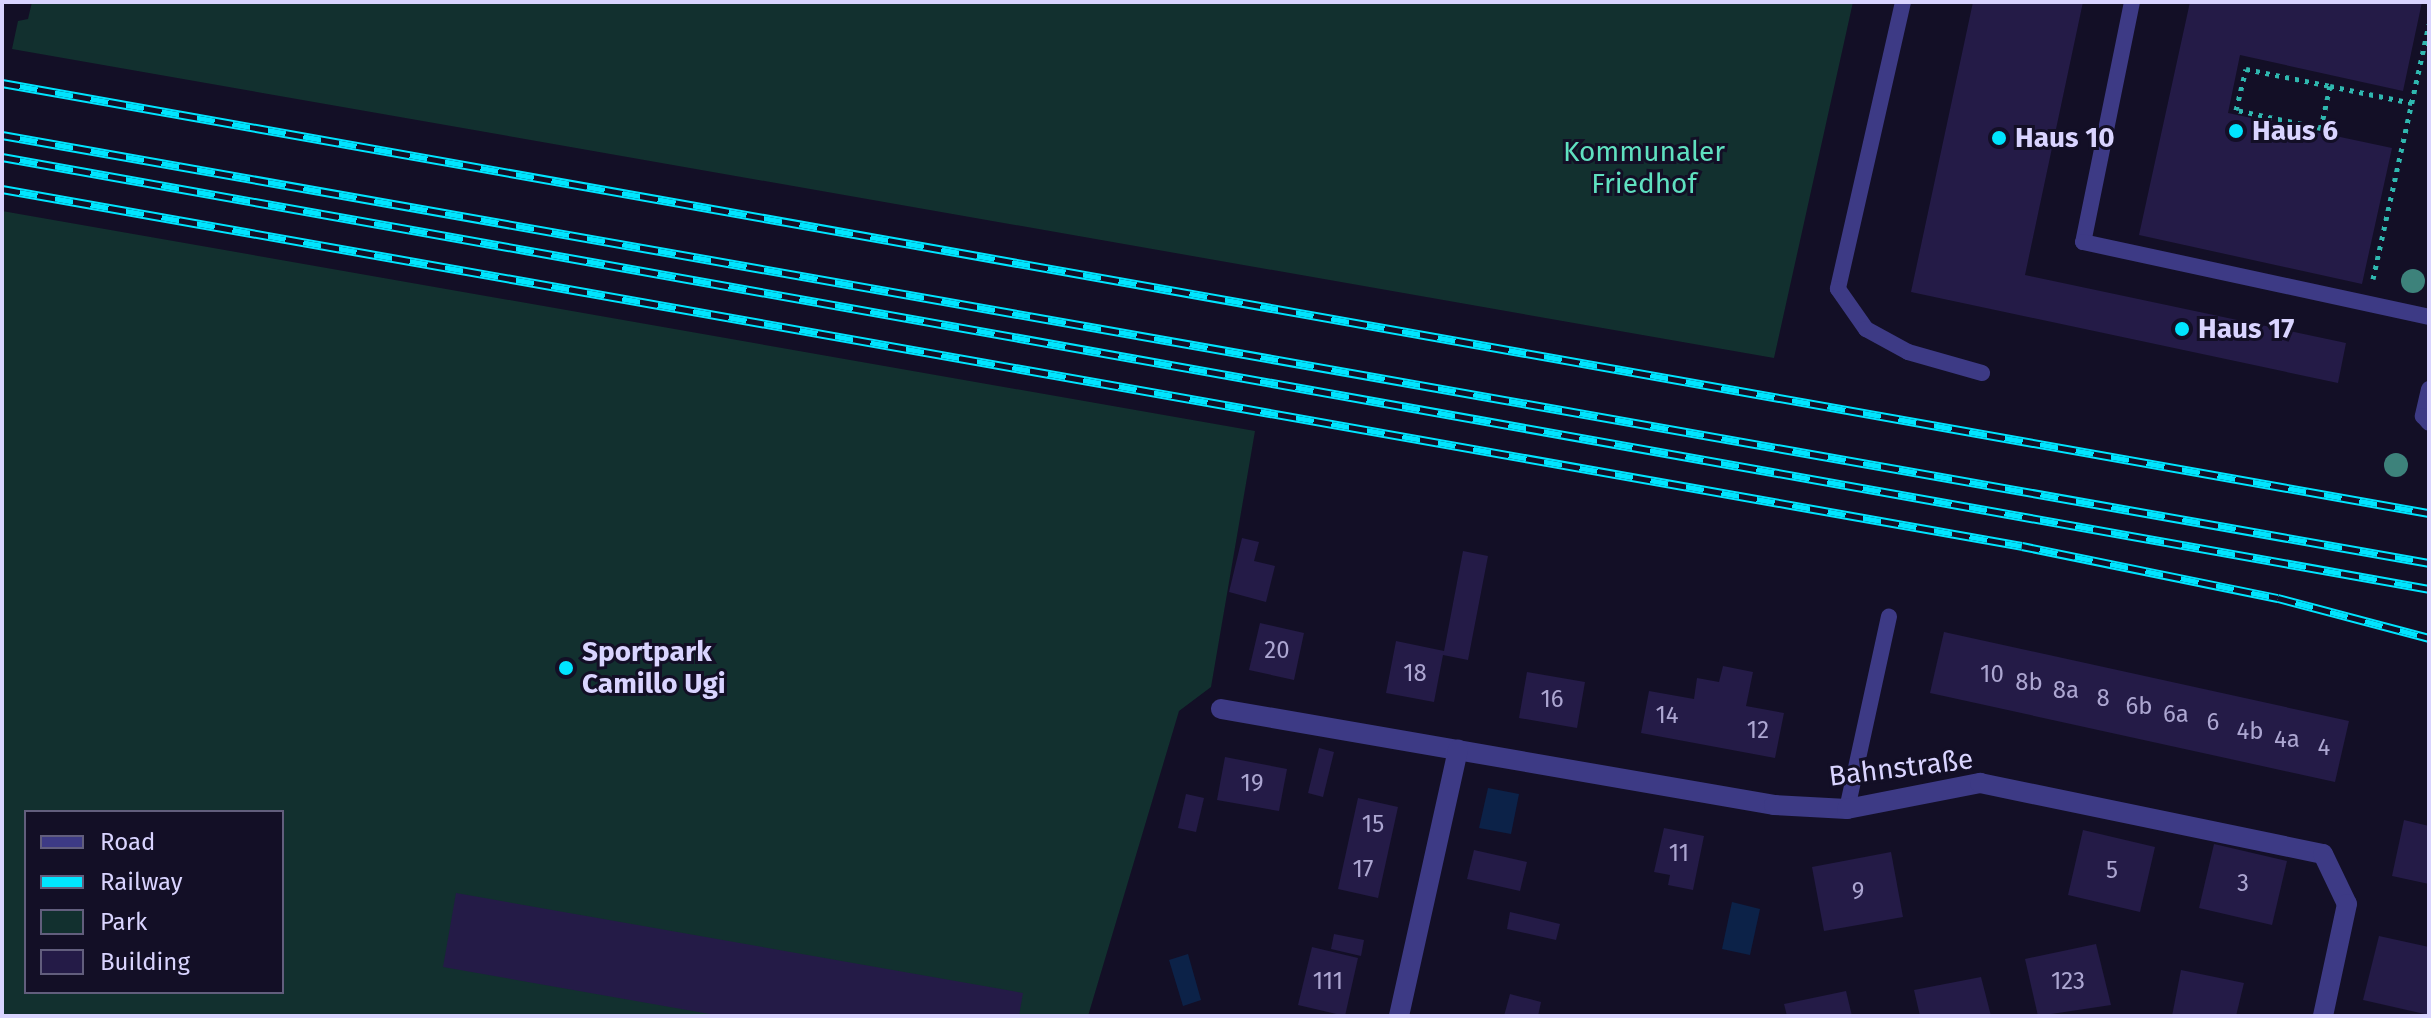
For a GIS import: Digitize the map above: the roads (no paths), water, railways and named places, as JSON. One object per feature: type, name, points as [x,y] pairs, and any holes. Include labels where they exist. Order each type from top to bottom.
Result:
[{"type":"street","name":"Bahnstraße","points":[[1221,709],[1774,805],[1847,809],[1980,783],[2323,854],[2347,904],[2323,1016]]},
{"type":"street","points":[[1399,1016],[1458,749]]},
{"type":"lane","points":[[1903,2],[1838,289],[1866,329],[1908,352],[1982,373]]},
{"type":"lane","points":[[2132,2],[2083,242],[2429,317]]},
{"type":"lane","points":[[2429,389],[2423,416],[2429,423]]},
{"type":"lane","points":[[1847,809],[1889,617]]},
{"type":"water","points":[[1488,788],[1519,794],[1511,834],[1479,828]]},
{"type":"water","points":[[1732,902],[1760,909],[1750,955],[1722,949]]},
{"type":"water","points":[[1188,954],[1201,1000],[1183,1006],[1169,960]]},
{"type":"railway","points":[[2,83],[2429,513]]},
{"type":"railway","points":[[2,135],[2429,563]]},
{"type":"railway","points":[[2,157],[2429,589]]},
{"type":"railway","points":[[2,189],[2022,546],[2278,598],[2429,638]]},
{"type":"place","name":"Haus 6","points":[[2236,131]]},
{"type":"place","name":"Haus 10","points":[[1999,138]]},
{"type":"place","name":"Haus 17","points":[[2182,329]]},
{"type":"place","name":"Sportpark Camillo Ugi","points":[[566,668]]},
{"type":"park label","name":"Kommunaler Friedhof","points":[[1644,168]]}]
